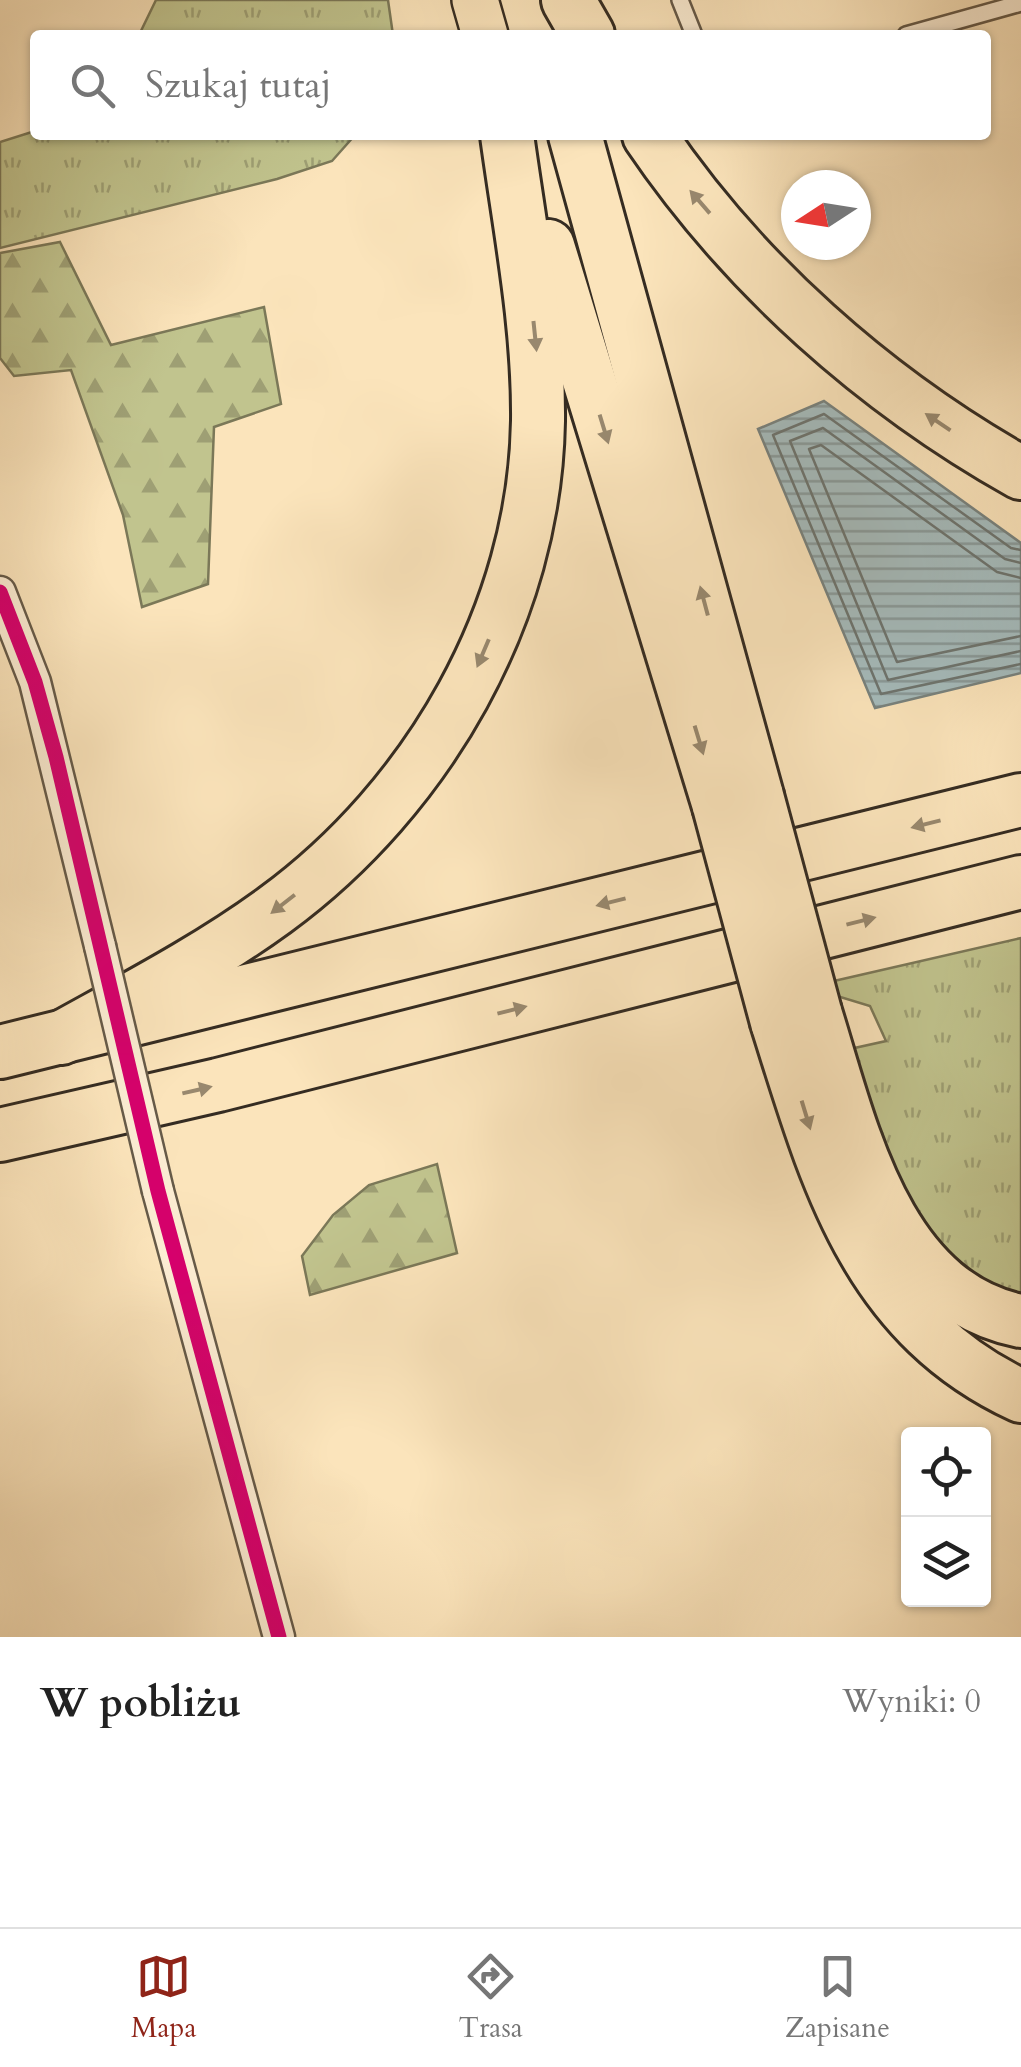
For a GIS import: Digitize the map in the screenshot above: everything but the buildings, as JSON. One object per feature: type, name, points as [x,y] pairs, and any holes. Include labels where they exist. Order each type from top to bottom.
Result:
[{"type":"highway","points":[[538,0],[547,30]]},
{"type":"highway","points":[[568,0],[585,30]]},
{"type":"highway","points":[[61,1038],[208,955],[276,910],[332,864],[392,802],[437,740],[472,678],[516,561],[531,494],[538,423],[536,344],[512,140]]},
{"type":"highway","points":[[513,140],[738,801]]},
{"type":"highway","points":[[576,140],[738,801],[796,1017],[819,1158],[841,1212],[872,1267],[914,1320],[960,1361],[1021,1396]]},
{"type":"highway","points":[[654,140],[690,192],[843,350],[931,417],[1021,473]]},
{"type":"highway","points":[[0,1052],[1021,800]]},
{"type":"highway","points":[[0,1135],[218,1085],[1021,882]]},
{"type":"highway","points":[[924,905],[1021,902]]},
{"type":"highway","points":[[796,1017],[880,1198],[916,1256],[958,1293],[1021,1321]]},
{"type":"main road","points":[[475,0],[484,30]]},
{"type":"street","points":[[0,592],[35,682],[158,1191],[279,1637]]},
{"type":"lane","points":[[680,0],[692,30]]},
{"type":"lane","points":[[924,30],[1021,3]]},
{"type":"green space","points":[[156,0],[388,0],[392,30],[141,30]]},
{"type":"green space","points":[[30,133],[30,140],[351,140],[332,161],[277,179],[0,248],[0,142]]},
{"type":"green space","points":[[60,242],[111,345],[264,307],[281,404],[214,427],[208,584],[142,607],[123,515],[71,370],[14,376],[0,358],[0,253]]},
{"type":"green space","points":[[1021,938],[1021,1298],[980,1277],[947,1253],[902,1198],[874,1130],[850,1049],[886,1041],[870,1006],[837,996],[834,981]]},
{"type":"green space","points":[[437,1164],[457,1253],[310,1295],[302,1256],[333,1215],[369,1185]]},
{"type":"water","points":[[824,401],[1021,543],[1021,673],[875,708],[758,429]]},
{"type":"cycle path","points":[[0,592],[35,682],[56,757],[158,1191],[279,1637]]}]
